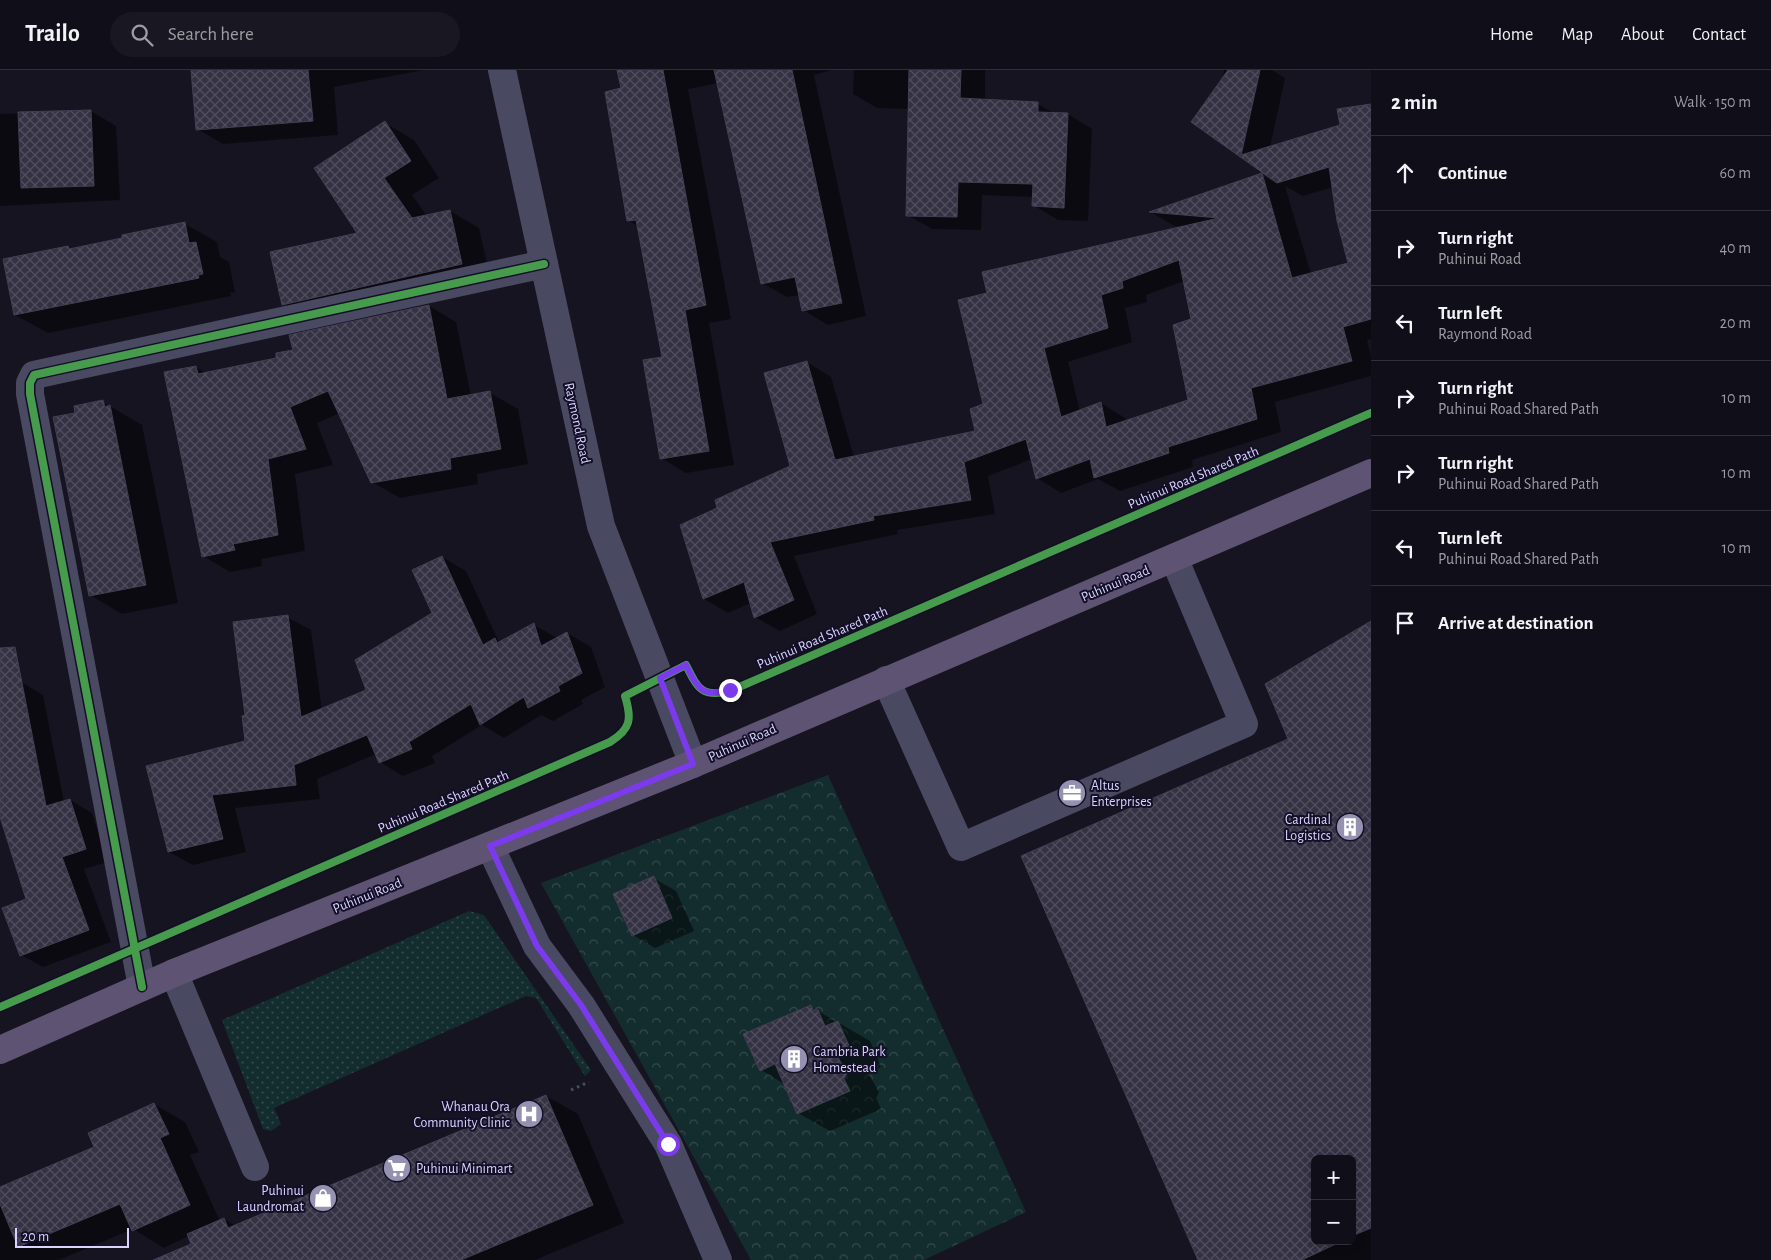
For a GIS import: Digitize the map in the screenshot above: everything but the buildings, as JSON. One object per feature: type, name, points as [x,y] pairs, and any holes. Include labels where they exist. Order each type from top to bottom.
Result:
[{"type":"main road","name":"Puhinui Road","points":[[0,1050],[174,973],[693,764],[1371,473]]},
{"type":"street","name":"Raymond Road","points":[[502,70],[601,526],[693,764]]},
{"type":"street","points":[[142,987],[30,394],[30,382],[34,375],[544,264]]},
{"type":"street","points":[[886,680],[961,847],[1244,724],[1174,558]]},
{"type":"street","points":[[490,846],[537,946],[581,1005],[668,1144],[718,1260]]},
{"type":"street","points":[[174,973],[255,1167]]},
{"type":"green space","points":[[828,775],[1026,1212],[924,1260],[751,1260],[541,883]]},
{"type":"green space","points":[[469,911],[484,915],[591,1070],[585,1076],[536,998],[526,996],[274,1108],[281,1124],[271,1131],[263,1129],[222,1020]]},
{"type":"cycle path","points":[[142,987],[30,394],[30,383],[34,375],[544,264]]},
{"type":"cycle path","name":"Puhinui Road Shared Path","points":[[0,1007],[610,742],[622,733],[628,723],[629,711],[625,696],[686,665],[702,690],[713,693],[730,691],[1371,413]]},
{"type":"place","name":"Altus Enterprises","points":[[1072,793]]},
{"type":"place","name":"Cardinal Logistics","points":[[1350,827]]},
{"type":"place","name":"Cambria Park Homestead","points":[[794,1059]]},
{"type":"place","name":"Whanau Ora Community Clinic","points":[[529,1114]]},
{"type":"place","name":"Puhinui Minimart","points":[[397,1168]]},
{"type":"place","name":"Puhinui Laundromat","points":[[323,1198]]},
{"type":"route","points":[[668,1144],[581,1005],[537,946],[490,846],[693,764],[660,678],[686,665],[697,686],[705,692],[716,694],[730,690]]}]
